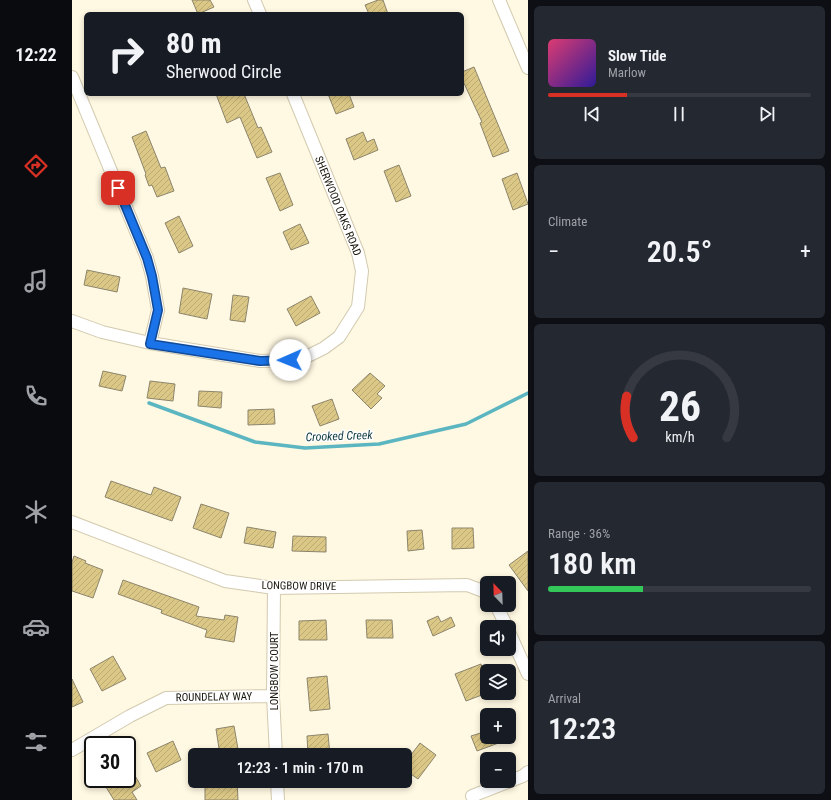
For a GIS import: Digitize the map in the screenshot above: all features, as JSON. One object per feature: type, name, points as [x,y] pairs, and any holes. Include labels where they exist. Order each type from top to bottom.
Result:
[{"type":"street","points":[[254,0],[259,12]]},
{"type":"street","points":[[499,0],[528,68]]},
{"type":"street","points":[[72,77],[147,258],[158,310],[150,344]]},
{"type":"street","name":"SHERWOOD OAKS ROAD","points":[[72,321],[102,332],[150,344],[260,361],[290,360],[308,356],[339,338],[358,307],[362,271],[358,253],[293,96]]},
{"type":"street","name":"LONGBOW DRIVE","points":[[72,522],[225,581],[274,588],[467,585],[480,590]]},
{"type":"street","name":"LONGBOW COURT","points":[[274,588],[273,696],[276,748]]},
{"type":"street","points":[[516,647],[528,674]]},
{"type":"street","name":"ROUNDELAY WAY","points":[[72,750],[130,716],[166,698],[273,696]]},
{"type":"street","points":[[472,796],[523,776],[528,772]]},
{"type":"street","points":[[277,788],[278,800]]},
{"type":"building","points":[[192,0],[210,0],[214,7],[203,12],[197,12]]},
{"type":"building","points":[[378,0],[383,0],[387,12],[368,12],[365,5]]},
{"type":"building","points":[[474,67],[509,151],[493,157],[480,123],[482,122],[464,83],[464,71]]},
{"type":"building","points":[[217,96],[245,96],[258,128],[261,127],[272,152],[257,158],[240,117],[227,123]]},
{"type":"building","points":[[329,96],[350,96],[354,107],[336,114]]},
{"type":"building","points":[[146,131],[161,168],[165,167],[174,191],[157,197],[152,185],[149,186],[132,137]]},
{"type":"building","points":[[363,132],[367,142],[374,139],[378,150],[354,160],[346,139]]},
{"type":"building","points":[[399,165],[411,196],[396,202],[384,171]]},
{"type":"building","points":[[280,173],[293,205],[280,211],[266,178]]},
{"type":"building","points":[[517,173],[528,204],[513,210],[502,179]]},
{"type":"building","points":[[179,216],[193,246],[179,253],[165,223]]},
{"type":"building","points":[[300,224],[309,243],[291,250],[283,232]]},
{"type":"building","points":[[87,270],[120,277],[117,292],[84,285]]},
{"type":"building","points":[[183,288],[212,294],[207,319],[179,313]]},
{"type":"building","points":[[233,295],[249,297],[245,322],[230,320]]},
{"type":"building","points":[[311,296],[320,313],[296,326],[287,309]]},
{"type":"building","points":[[103,371],[126,376],[122,391],[99,386]]},
{"type":"building","points":[[370,373],[385,386],[377,394],[382,398],[371,409],[352,390]]},
{"type":"building","points":[[150,381],[175,384],[173,401],[147,398]]},
{"type":"building","points":[[199,391],[222,392],[221,408],[198,406]]},
{"type":"building","points":[[332,399],[339,419],[320,426],[312,406]]},
{"type":"building","points":[[274,409],[275,424],[248,425],[248,410]]},
{"type":"building","points":[[111,481],[151,495],[154,487],[181,497],[172,521],[105,497]]},
{"type":"building","points":[[201,504],[229,513],[221,538],[193,528]]},
{"type":"building","points":[[247,527],[276,532],[273,548],[244,543]]},
{"type":"building","points":[[452,528],[473,528],[474,548],[452,549]]},
{"type":"building","points":[[422,530],[424,549],[408,551],[407,531]]},
{"type":"building","points":[[293,536],[326,537],[326,552],[292,551]]},
{"type":"building","points":[[528,551],[528,591],[509,565]]},
{"type":"building","points":[[74,556],[86,561],[85,563],[103,570],[93,598],[72,591],[72,562]]},
{"type":"building","points":[[123,580],[199,607],[196,616],[224,620],[225,615],[238,617],[234,642],[205,637],[207,630],[161,613],[162,610],[118,594]]},
{"type":"building","points":[[438,616],[441,622],[451,617],[455,626],[433,636],[427,621]]},
{"type":"building","points":[[326,620],[327,640],[299,640],[299,621]]},
{"type":"building","points":[[366,620],[392,620],[393,638],[367,638]]},
{"type":"building","points":[[113,656],[126,679],[102,691],[90,669]]},
{"type":"building","points":[[480,664],[480,696],[466,701],[455,674]]},
{"type":"building","points":[[327,676],[330,709],[310,711],[307,678]]},
{"type":"building","points":[[72,679],[83,702],[72,707]]},
{"type":"building","points":[[234,726],[238,748],[219,748],[216,729]]},
{"type":"building","points":[[480,733],[480,744],[496,744],[477,751],[471,736]]},
{"type":"building","points":[[328,734],[329,748],[308,748],[307,736]]},
{"type":"building","points":[[173,741],[181,760],[156,772],[147,753]]},
{"type":"building","points":[[420,743],[436,755],[418,779],[412,775],[412,754]]},
{"type":"building","points":[[136,777],[141,786],[132,792],[137,800],[114,800],[107,788],[136,788]]},
{"type":"building","points":[[205,788],[237,788],[238,800],[205,800]]},
{"type":"waterway","name":"Crooked Creek","points":[[149,403],[255,442],[305,448],[379,444],[466,424],[528,393]]},
{"type":"route","points":[[118,188],[147,258],[152,276],[158,310],[150,344],[260,361],[290,360]]}]
